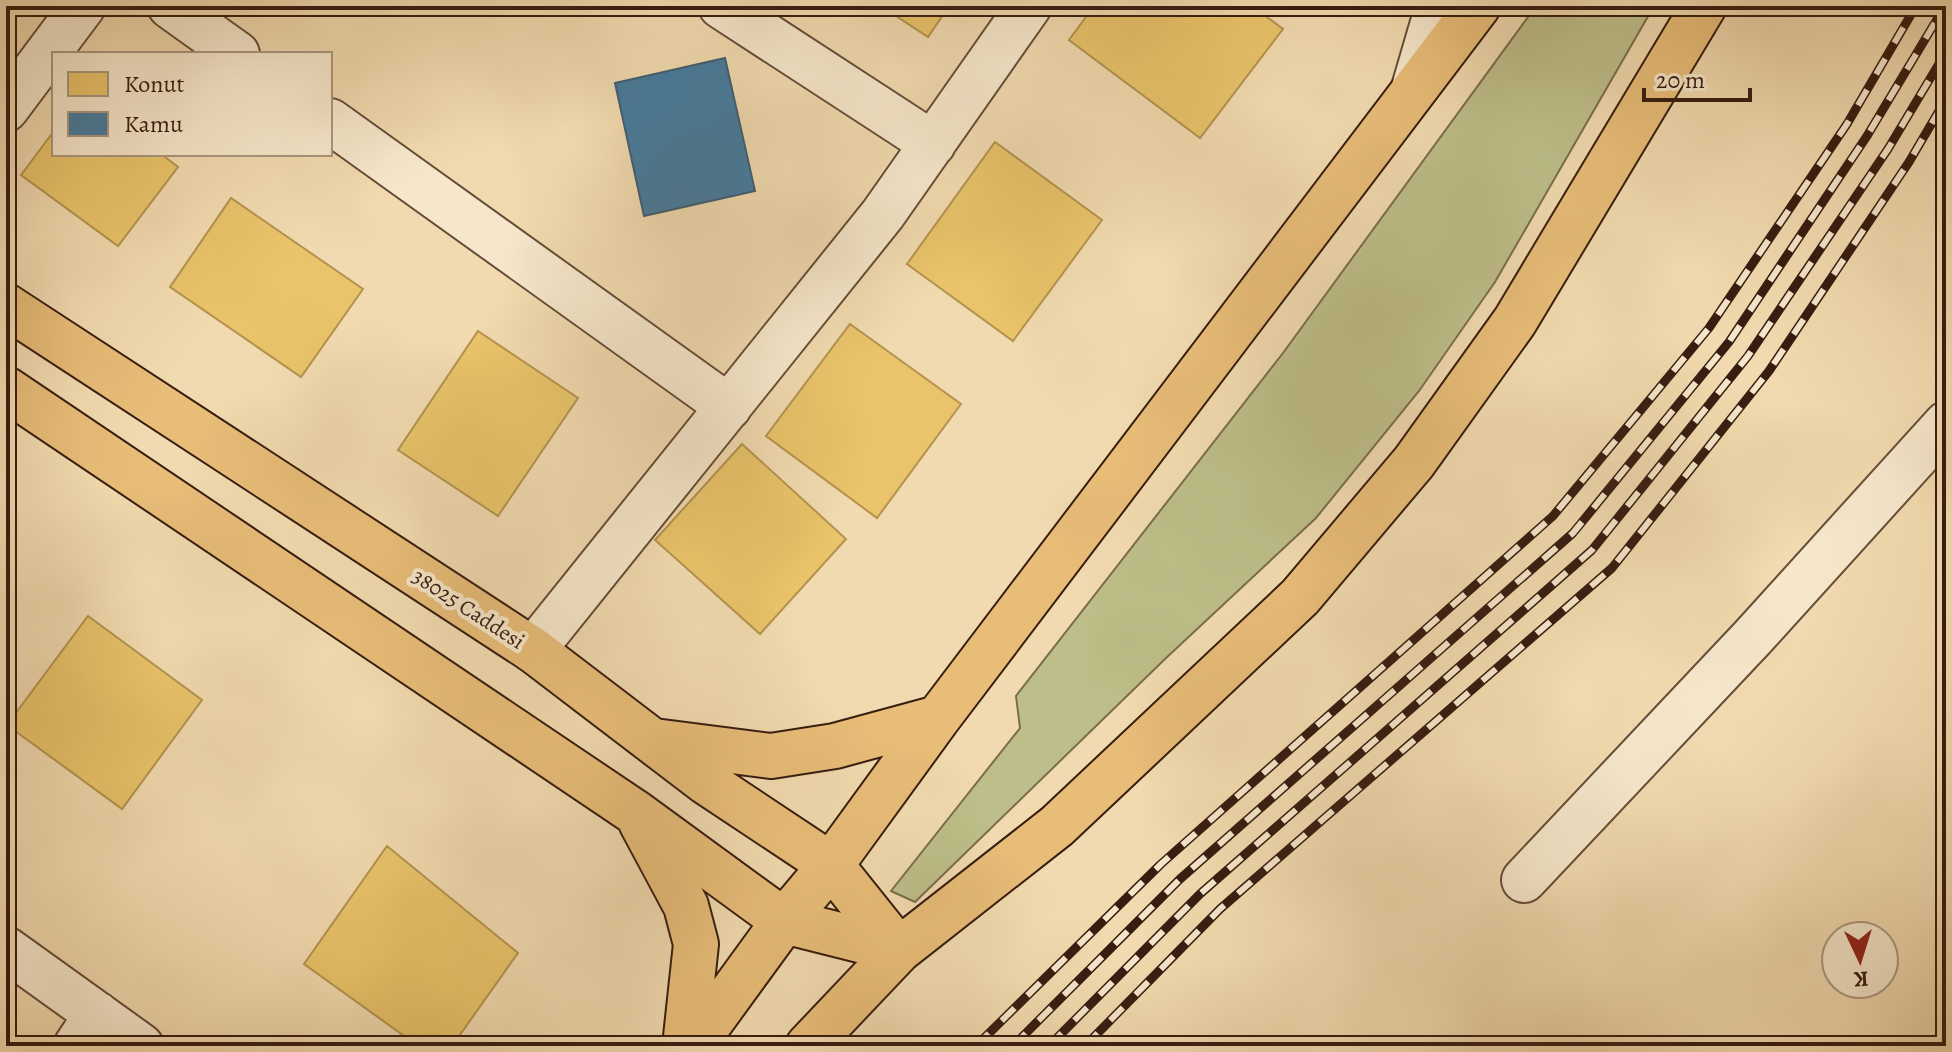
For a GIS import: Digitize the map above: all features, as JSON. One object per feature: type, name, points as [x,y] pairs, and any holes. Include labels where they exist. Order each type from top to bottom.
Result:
[{"type":"main road","points":[[693,1046],[784,921],[831,865],[938,718],[1478,6]]},
{"type":"main road","points":[[808,1046],[899,950],[1057,826],[1300,597],[1414,462],[1515,321],[1704,6]]},
{"type":"main road","name":"38025 Caddesi","points":[[6,306],[533,650],[706,782],[831,865],[899,950]]},
{"type":"main road","points":[[6,389],[636,813],[784,921],[899,950]]},
{"type":"main road","points":[[652,741],[771,756],[835,746],[938,718]]},
{"type":"main road","points":[[636,813],[686,906],[696,944],[685,1046]]},
{"type":"street","points":[[6,109],[83,6]]},
{"type":"street","points":[[170,6],[234,52]]},
{"type":"street","points":[[533,650],[883,214],[1029,6]]},
{"type":"street","points":[[1413,91],[1438,6]]},
{"type":"street","points":[[738,11],[933,144]]},
{"type":"street","points":[[332,122],[729,407]]},
{"type":"street","points":[[1524,880],[1753,637],[1946,424]]},
{"type":"street","points":[[6,949],[86,1030],[141,1046]]},
{"type":"green space","points":[[1536,6],[1654,6],[1495,282],[1419,391],[1316,518],[1165,659],[915,902],[891,891],[1020,728],[1016,696],[1283,353]]},
{"type":"building: Konut","points":[[881,6],[949,6],[928,37]]},
{"type":"building: Konut","points":[[1094,6],[1252,6],[1283,29],[1200,138],[1069,40]]},
{"type":"building: Konut","points":[[52,134],[52,156],[164,156],[178,167],[118,246],[21,175]]},
{"type":"building: Konut","points":[[995,142],[1102,220],[1013,341],[907,264]]},
{"type":"building: Konut","points":[[231,198],[363,289],[301,377],[170,287]]},
{"type":"building: Konut","points":[[850,324],[961,404],[877,518],[766,436]]},
{"type":"building: Konut","points":[[478,331],[578,398],[498,516],[398,450]]},
{"type":"building: Konut","points":[[742,444],[846,539],[760,634],[655,540]]},
{"type":"building: Konut","points":[[88,616],[202,700],[122,809],[7,725]]},
{"type":"building: Konut","points":[[387,846],[518,953],[452,1046],[418,1046],[304,964]]},
{"type":"building: Kamu","points":[[725,58],[755,191],[644,216],[615,83]]},
{"type":"railway","points":[[976,1046],[1161,864],[1553,516],[1709,328],[1847,124],[1916,6]]},
{"type":"railway","points":[[1013,1046],[1180,879],[1573,533],[1729,342],[1867,136],[1945,6]]},
{"type":"railway","points":[[1049,1046],[1200,894],[1592,550],[1748,356],[1888,149],[1946,52]]},
{"type":"railway","points":[[1085,1046],[1220,909],[1612,568],[1769,371],[1909,162],[1946,99]]}]
